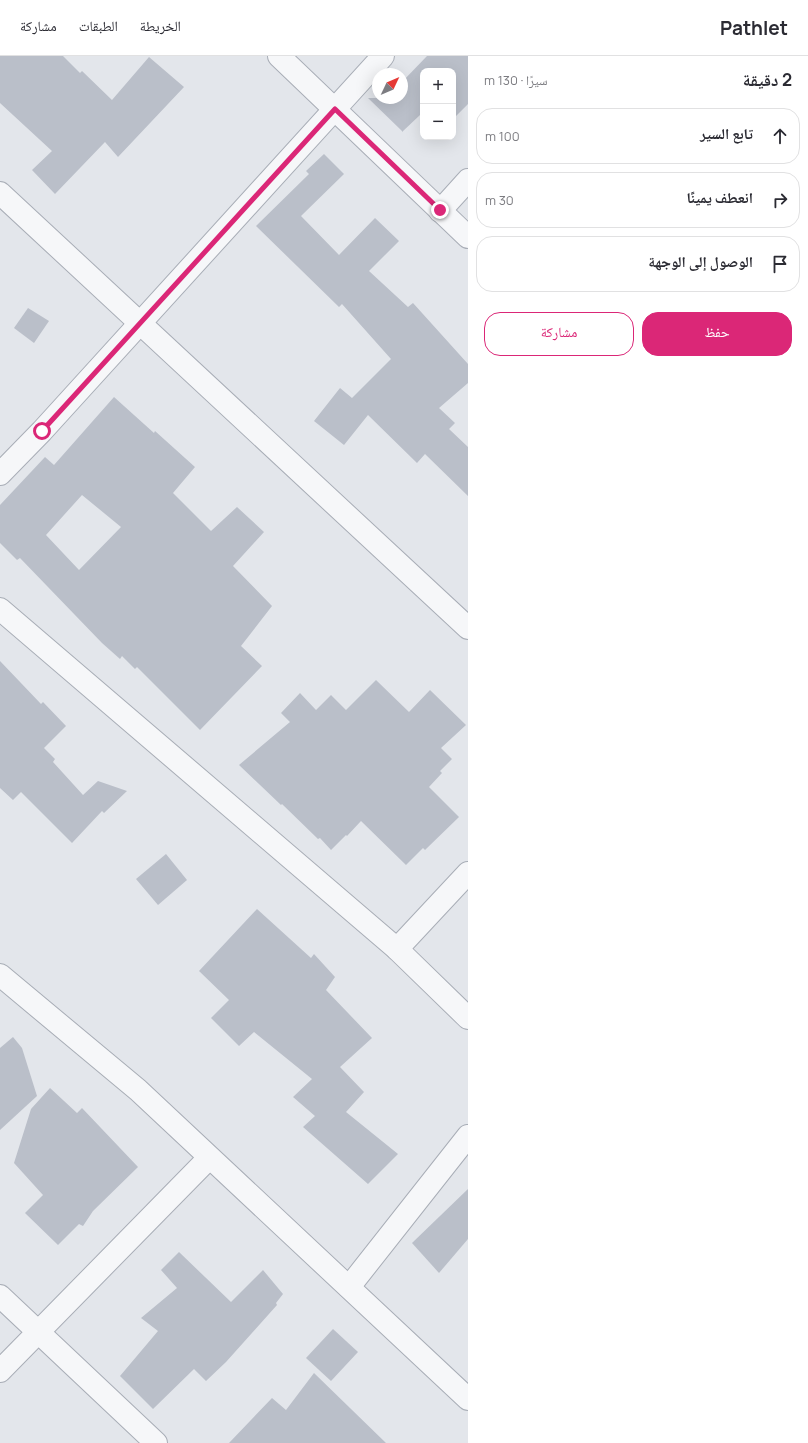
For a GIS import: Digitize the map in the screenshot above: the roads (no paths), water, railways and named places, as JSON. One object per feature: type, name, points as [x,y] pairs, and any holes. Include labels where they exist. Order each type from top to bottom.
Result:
[{"type":"street","points":[[279,56],[468,237]]},
{"type":"street","points":[[0,474],[42,431],[383,56]]},
{"type":"street","points":[[440,210],[468,180]]},
{"type":"street","points":[[0,193],[468,628]]},
{"type":"street","points":[[0,609],[397,949],[468,1018]]},
{"type":"street","points":[[397,949],[468,873]]},
{"type":"street","points":[[0,975],[138,1090],[468,1399]]},
{"type":"street","points":[[349,1287],[468,1136]]},
{"type":"street","points":[[0,1371],[210,1158]]},
{"type":"street","points":[[0,1296],[156,1443]]}]
